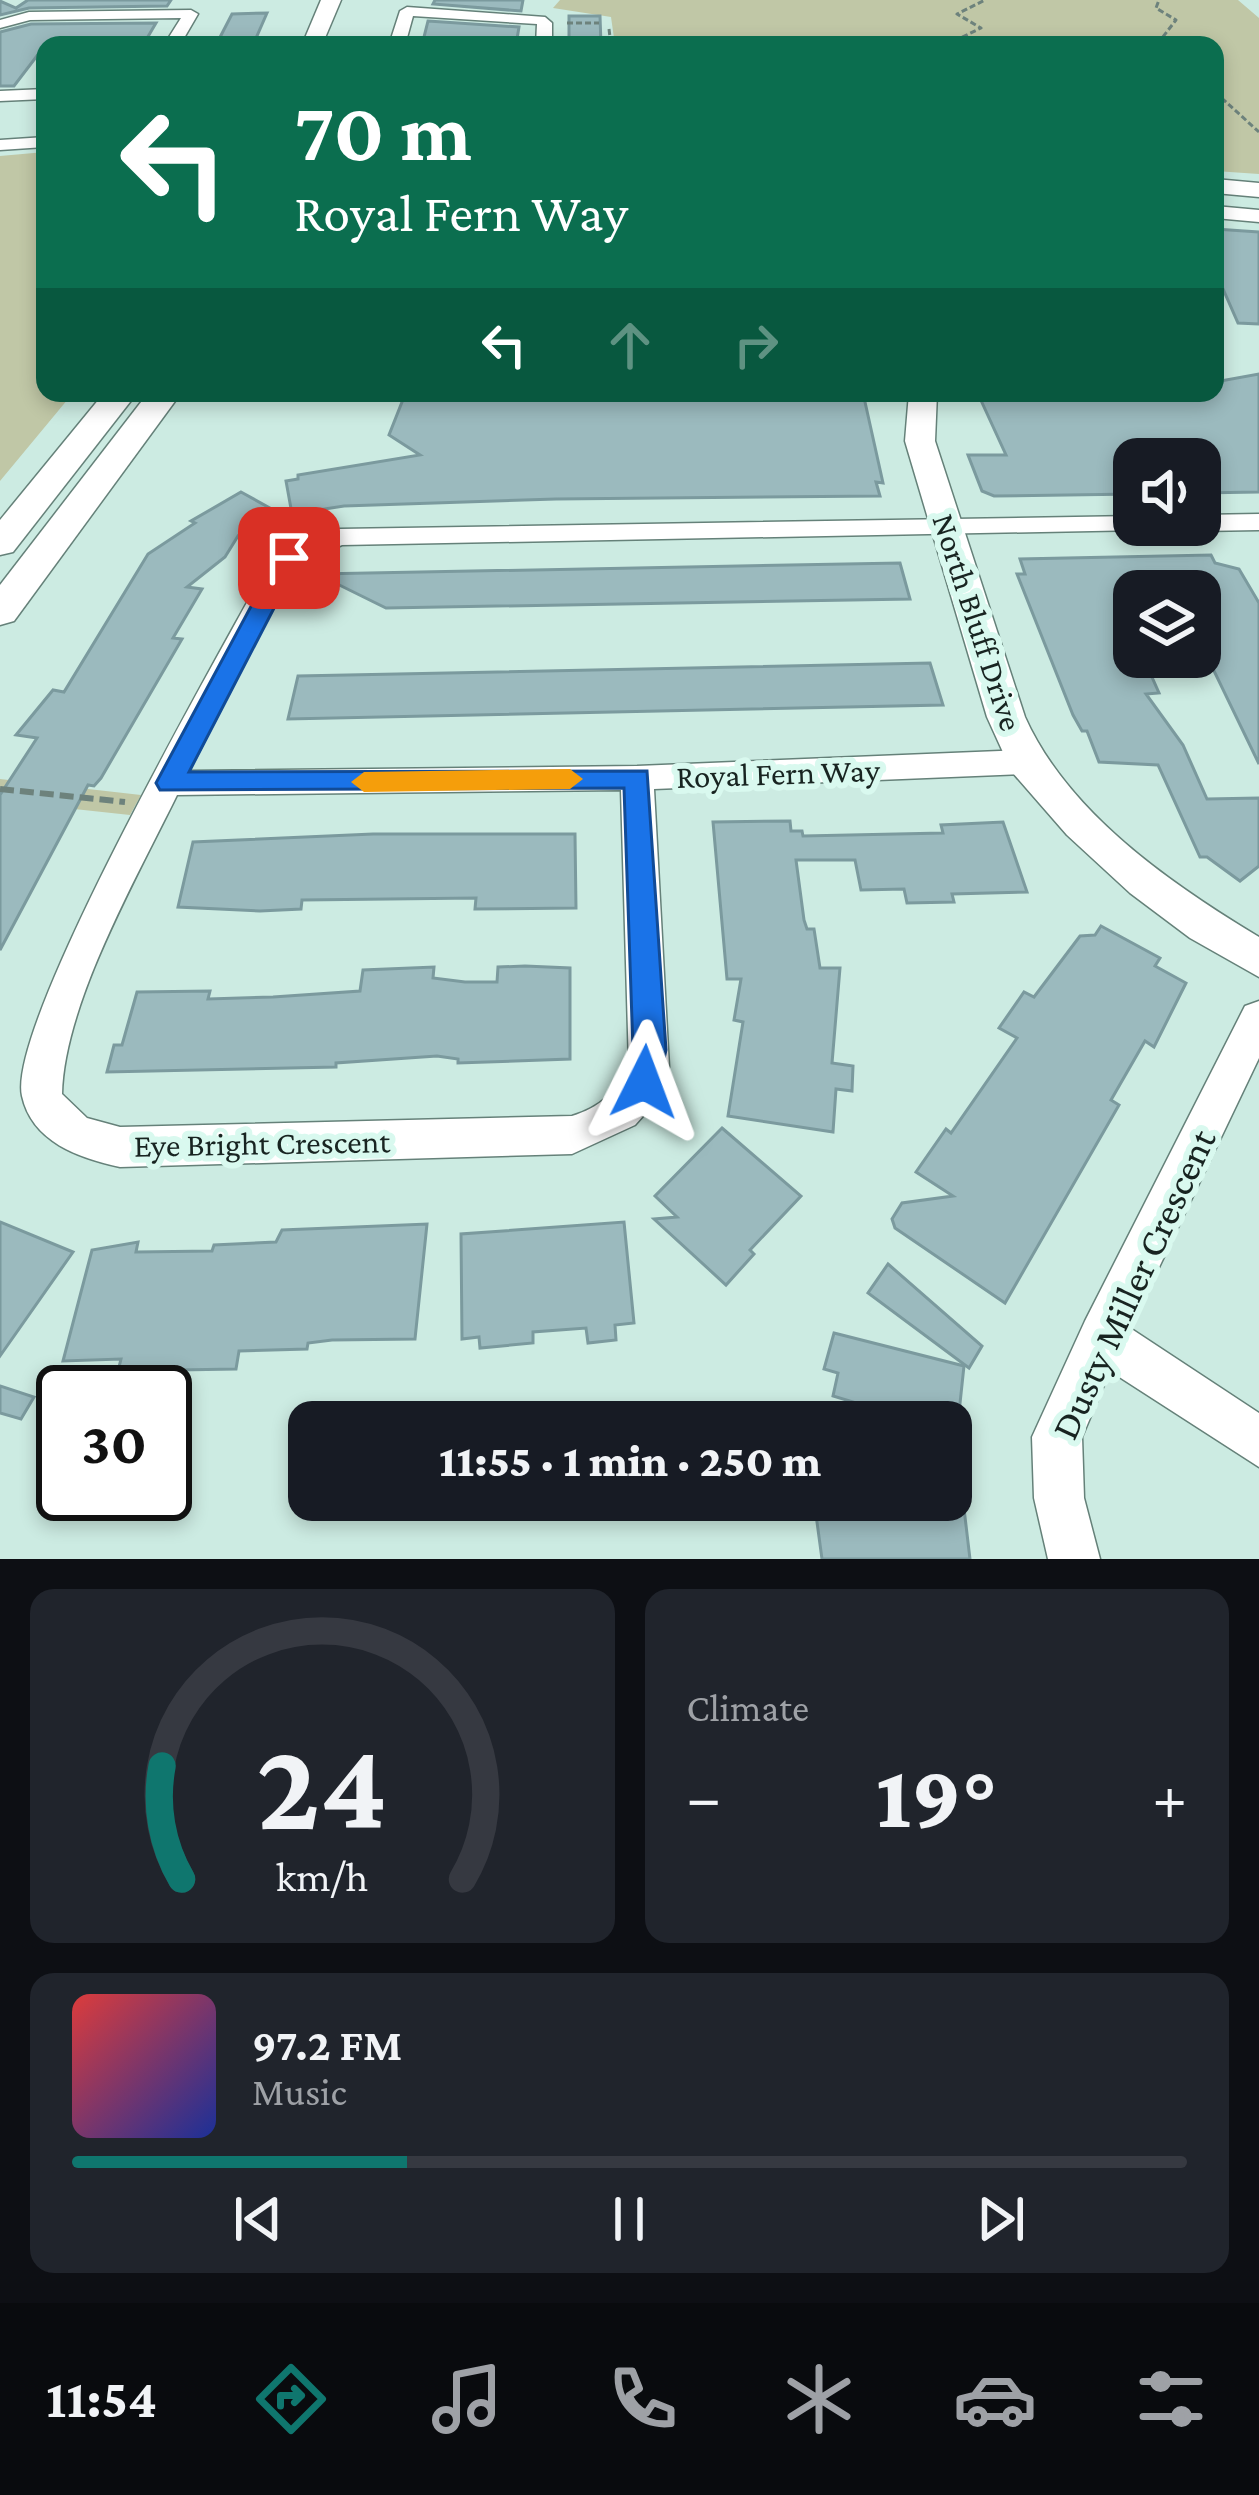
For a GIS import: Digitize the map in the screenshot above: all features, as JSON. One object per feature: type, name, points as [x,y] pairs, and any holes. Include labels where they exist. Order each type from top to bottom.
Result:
[{"type":"main road","points":[[316,36],[331,0]]},
{"type":"main road","points":[[0,544],[114,402]]},
{"type":"main road","points":[[0,612],[158,402]]},
{"type":"street","points":[[400,36],[407,11],[540,20],[545,23],[544,36]]},
{"type":"street","points":[[0,24],[29,16],[191,14],[178,36]]},
{"type":"street","points":[[0,96],[36,94]]},
{"type":"street","points":[[0,145],[36,143]]},
{"type":"street","points":[[1224,187],[1259,190]]},
{"type":"street","points":[[1224,213],[1259,216]]},
{"type":"street","name":"North Bluff Drive","points":[[922,402],[920,441],[1006,717],[1026,762],[1081,824],[1145,881],[1259,959]]},
{"type":"street","points":[[1221,523],[1259,522]]},
{"type":"street","name":"Eye Bright Crescent","points":[[637,778],[649,1067],[630,1104],[611,1120],[572,1135],[120,1148],[91,1142],[62,1124],[40,1090],[52,1029],[87,944],[276,574],[309,545],[340,537],[1113,524]]},
{"type":"street","name":"Royal Fern Way","points":[[165,794],[1026,762]]},
{"type":"street","name":"Dusty Miller Crescent","points":[[1074,1559],[1059,1498],[1057,1437],[1101,1337],[1259,1018]]},
{"type":"street","points":[[1101,1337],[1259,1442]]},
{"type":"path","points":[[965,36],[981,28],[957,14],[985,0]]},
{"type":"path","points":[[1159,0],[1156,8],[1176,20],[1164,36]]},
{"type":"path","points":[[563,23],[599,23]]},
{"type":"path","points":[[609,29],[610,36]]},
{"type":"path","points":[[1224,100],[1259,132]]},
{"type":"path","points":[[0,789],[165,794]]},
{"type":"green space","points":[[560,0],[1238,0],[1259,18],[1259,174],[1224,172],[1224,36],[614,36],[611,17],[553,8]]},
{"type":"green space","points":[[36,153],[36,402],[66,402],[0,481],[0,156]]},
{"type":"green space","points":[[0,779],[141,795],[130,815],[0,801]]},
{"type":"building","points":[[28,0],[171,0],[167,6],[29,8],[0,15],[0,1],[16,8]]},
{"type":"building","points":[[435,0],[523,0],[521,11],[433,4]]},
{"type":"building","points":[[267,13],[257,36],[221,36],[232,14]]},
{"type":"building","points":[[569,16],[600,16],[601,36],[569,36]]},
{"type":"building","points":[[428,21],[519,27],[518,36],[424,36]]},
{"type":"building","points":[[156,23],[148,36],[36,36],[36,57],[14,86],[0,86],[0,32],[31,24]]},
{"type":"building","points":[[1224,230],[1259,232],[1259,324],[1238,323],[1224,291]]},
{"type":"building","points":[[1259,374],[1259,492],[1221,493],[1221,438],[1113,438],[1113,494],[994,496],[982,491],[968,455],[1006,455],[982,402],[1224,402],[1224,380]]},
{"type":"building","points":[[402,402],[865,402],[883,483],[876,482],[880,496],[556,499],[344,506],[292,514],[286,481],[298,475],[420,455],[389,435]]},
{"type":"building","points":[[241,492],[286,517],[246,540],[238,536],[225,557],[187,587],[202,589],[173,638],[182,639],[101,778],[94,786],[88,785],[0,950],[0,795],[37,738],[16,735],[53,690],[64,692],[148,554],[195,523],[191,521]]},
{"type":"building","points":[[1211,555],[1215,563],[1239,569],[1259,603],[1259,764],[1217,678],[1221,570],[1113,570],[1113,678],[1152,678],[1159,693],[1146,694],[1183,745],[1207,799],[1259,798],[1259,866],[1240,881],[1207,857],[1200,857],[1158,765],[1099,762],[1087,731],[1082,731],[1073,715],[1017,574],[1025,574],[1020,559]]},
{"type":"building","points":[[900,563],[910,599],[386,608],[317,574]]},
{"type":"building","points":[[930,663],[943,705],[288,719],[298,676]]},
{"type":"building","points":[[790,821],[791,831],[802,831],[803,836],[943,833],[941,825],[1003,822],[1027,892],[952,894],[954,902],[907,903],[904,889],[861,890],[855,860],[796,860],[804,920],[807,929],[814,929],[820,968],[840,968],[832,1063],[853,1066],[852,1091],[836,1089],[833,1132],[728,1116],[743,1022],[734,1020],[741,979],[727,979],[713,822]]},
{"type":"building","points":[[373,834],[575,834],[576,908],[475,909],[476,898],[302,900],[301,909],[260,911],[178,907],[193,842]]},
{"type":"building","points":[[1101,926],[1160,958],[1155,966],[1186,983],[1154,1047],[1145,1041],[1111,1100],[1119,1105],[1005,1303],[895,1228],[892,1219],[902,1203],[953,1196],[916,1172],[946,1129],[951,1133],[1017,1038],[999,1028],[1024,992],[1034,997],[1080,936],[1095,935]]},
{"type":"building","points":[[434,967],[433,978],[497,982],[498,967],[570,968],[570,1059],[458,1063],[458,1059],[437,1056],[336,1063],[336,1067],[107,1072],[114,1045],[122,1045],[137,992],[210,991],[208,999],[360,991],[363,970]]},
{"type":"building","points":[[722,1128],[801,1196],[750,1250],[754,1254],[726,1285],[654,1219],[677,1217],[655,1196]]},
{"type":"building","points":[[0,1222],[73,1252],[0,1356]]},
{"type":"building","points":[[624,1222],[634,1323],[615,1325],[616,1340],[588,1343],[586,1328],[533,1332],[533,1343],[480,1348],[479,1337],[462,1339],[461,1234]]},
{"type":"building","points":[[427,1224],[415,1339],[332,1340],[308,1343],[307,1349],[239,1351],[236,1369],[120,1365],[121,1359],[63,1361],[92,1250],[138,1242],[136,1252],[212,1251],[214,1245],[276,1242],[282,1230]]},
{"type":"building","points":[[888,1264],[982,1346],[969,1368],[868,1293]]},
{"type":"building","points":[[834,1333],[964,1366],[960,1401],[850,1401],[833,1396],[838,1373],[824,1369]]},
{"type":"building","points":[[0,1386],[34,1397],[21,1419],[0,1413]]},
{"type":"building","points":[[817,1521],[965,1521],[970,1559],[822,1559]]},
{"type":"slow traffic","points":[[364,782],[570,779]]},
{"type":"route","points":[[289,558],[276,574],[170,783],[637,778],[649,1050],[644,1082]]}]
